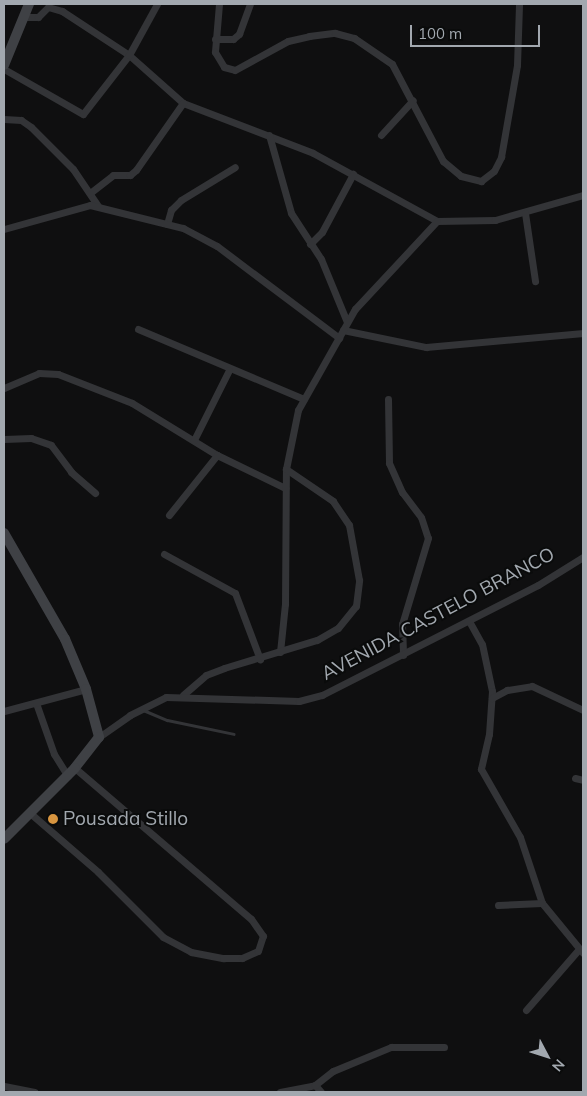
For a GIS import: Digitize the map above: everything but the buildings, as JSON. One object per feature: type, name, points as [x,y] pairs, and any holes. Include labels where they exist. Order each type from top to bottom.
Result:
[{"type":"street","points":[[4,70],[82,115],[93,106],[129,55],[157,4]]},
{"type":"street","points":[[219,4],[215,39],[219,62],[235,70],[288,41],[323,34],[346,35],[365,43],[392,64],[449,167],[467,179],[481,181],[488,177],[501,157],[516,75],[519,4]]},
{"type":"street","points":[[215,39],[238,35],[250,4]]},
{"type":"street","points":[[4,65],[28,5]]},
{"type":"street","points":[[24,17],[38,17],[48,5],[62,11],[129,55],[183,103],[269,135],[353,174],[437,221],[495,220],[583,195]]},
{"type":"street","points":[[381,135],[413,100]]},
{"type":"street","points":[[90,193],[112,175],[130,175],[136,170],[183,103]]},
{"type":"street","points":[[4,119],[28,124],[90,193],[98,206]]},
{"type":"street","points":[[269,135],[291,213],[324,266],[347,322]]},
{"type":"street","points":[[167,224],[171,210],[181,200],[235,167]]},
{"type":"street","points":[[310,244],[322,232],[353,174]]},
{"type":"street","points":[[4,229],[80,206],[98,206],[167,224],[217,246],[339,338]]},
{"type":"street","points":[[525,213],[534,281]]},
{"type":"street","points":[[280,652],[285,604],[285,488],[290,436],[304,400],[347,322],[437,221]]},
{"type":"street","points":[[138,329],[229,370],[304,400]]},
{"type":"street","points":[[343,330],[426,347],[583,333]]},
{"type":"street","points":[[194,440],[229,370]]},
{"type":"street","points":[[4,388],[40,373],[58,374],[132,403],[217,455],[285,488]]},
{"type":"street","points":[[388,399],[389,463],[402,492],[422,517],[428,538],[402,624],[403,654]]},
{"type":"street","points":[[4,439],[31,438],[52,445],[71,472],[95,493]]},
{"type":"street","points":[[169,515],[217,455]]},
{"type":"street","points":[[183,695],[206,676],[317,640],[350,618],[359,580],[353,541],[342,513],[314,485],[286,468]]},
{"type":"street","points":[[4,533],[65,639],[86,689],[99,737]]},
{"type":"street","points":[[164,554],[235,593],[260,659]]},
{"type":"street","name":"AVENIDA CASTELO BRANCO","points":[[4,839],[71,772],[99,737],[154,701],[183,695],[299,701],[346,685],[469,621],[583,557]]},
{"type":"street","points":[[469,621],[488,666],[492,698],[481,769],[520,837],[542,903],[581,951],[526,1010]]},
{"type":"street","points":[[492,698],[507,690],[532,686],[583,710]]},
{"type":"street","points":[[4,711],[86,689]]},
{"type":"street","points":[[30,813],[98,872],[163,937],[191,952],[223,958],[242,958],[258,951],[263,936],[251,919],[71,772],[54,754],[36,703]]},
{"type":"street","points":[[575,778],[583,780]]},
{"type":"street","points":[[498,905],[542,903]]},
{"type":"street","points":[[280,1092],[315,1085],[333,1071],[391,1047],[444,1047]]},
{"type":"street","points":[[315,1085],[321,1092]]},
{"type":"street","points":[[4,1086],[34,1092]]},
{"type":"lane","points":[[140,709],[167,720],[234,734]]},
{"type":"place","name":"Pousada Stillo","points":[[53,819]]}]
